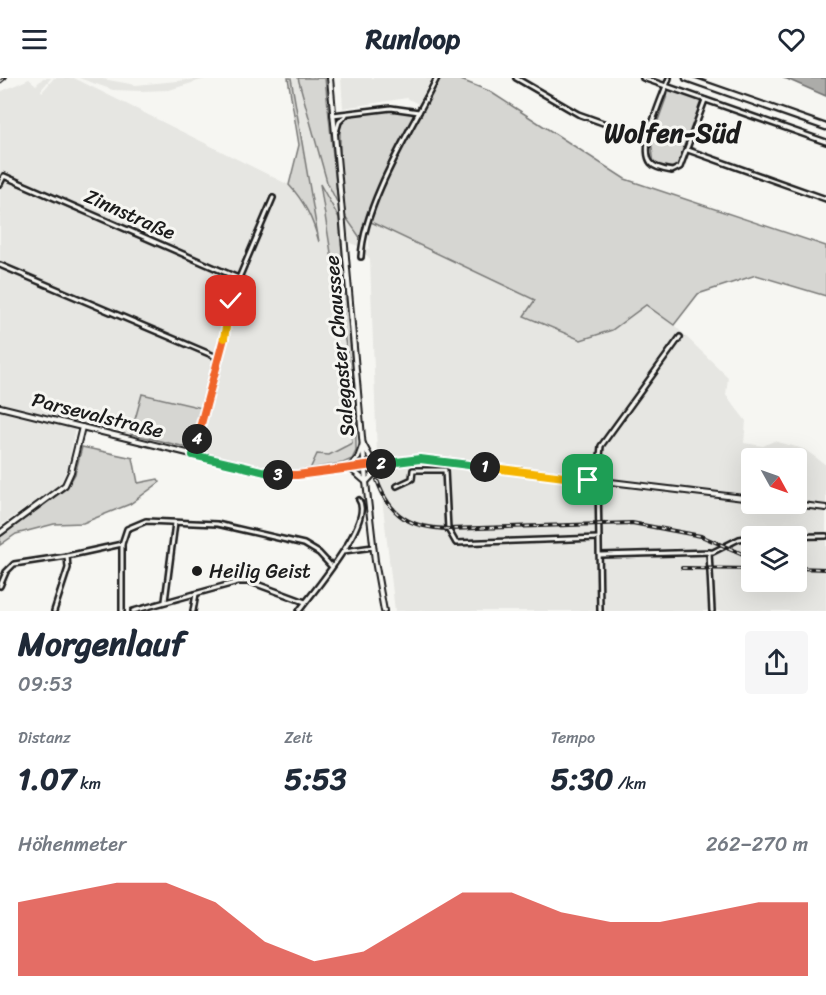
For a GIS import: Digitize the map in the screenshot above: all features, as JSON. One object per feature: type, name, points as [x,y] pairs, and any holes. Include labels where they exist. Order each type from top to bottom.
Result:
[{"type":"main road","points":[[686,78],[826,127]]},
{"type":"street","name":"Salegaster Chaussee","points":[[330,78],[366,482],[384,611]]},
{"type":"street","points":[[361,257],[370,210],[437,78]]},
{"type":"street","points":[[516,78],[578,114],[648,139]]},
{"type":"street","points":[[643,78],[826,142]]},
{"type":"street","points":[[669,78],[648,139],[648,160],[654,166],[672,171],[680,167],[705,100]]},
{"type":"street","points":[[333,115],[391,108],[419,112]]},
{"type":"street","points":[[335,133],[339,122],[348,114]]},
{"type":"street","points":[[688,150],[826,199]]},
{"type":"street","name":"Zinnstraße","points":[[0,184],[4,176],[245,281]]},
{"type":"street","points":[[193,455],[219,358],[237,278],[273,198]]},
{"type":"street","points":[[0,265],[219,358]]},
{"type":"street","points":[[600,611],[597,481],[602,444],[680,337]]},
{"type":"street","name":"Parsevalstraße","points":[[0,406],[278,475],[420,459],[741,498]]},
{"type":"street","points":[[0,533],[65,484],[71,472],[82,427]]},
{"type":"street","points":[[363,444],[372,458],[385,463]]},
{"type":"street","points":[[363,444],[358,458],[349,468],[366,482],[376,468],[385,463]]},
{"type":"street","points":[[397,486],[412,478],[413,470],[445,470],[448,529],[456,543],[599,538]]},
{"type":"street","points":[[299,611],[359,524],[362,510],[359,500]]},
{"type":"street","points":[[807,506],[826,508]]},
{"type":"street","points":[[122,611],[122,544],[127,529],[146,521],[217,524],[299,542],[314,549],[332,566]]},
{"type":"street","points":[[165,602],[175,523]]},
{"type":"street","points":[[807,536],[826,536]]},
{"type":"street","points":[[600,555],[709,552],[741,539]]},
{"type":"street","points":[[0,586],[6,572],[14,564],[122,544]]},
{"type":"street","points":[[342,551],[374,547]]},
{"type":"street","points":[[709,552],[712,611]]},
{"type":"street","points":[[54,611],[68,568],[67,556]]},
{"type":"street","points":[[133,611],[237,582],[251,582],[305,602]]},
{"type":"street","points":[[193,611],[196,594]]},
{"type":"shaded area","points":[[43,78],[51,78],[41,90],[42,92],[54,78],[74,78],[289,185],[301,198],[316,226],[291,81],[291,78],[298,78],[330,190],[352,228],[369,249],[369,221],[535,300],[525,317],[612,330],[646,305],[674,325],[728,377],[726,395],[746,421],[744,443],[763,446],[774,441],[800,448],[741,448],[741,514],[807,514],[807,451],[826,465],[826,611],[395,611],[377,455],[370,259],[358,246],[350,243],[320,184],[352,378],[345,380],[352,444],[345,444],[345,447],[310,469],[289,472],[265,470],[76,422],[68,466],[60,484],[0,526],[0,92],[29,79],[36,85]]},
{"type":"shaded area","points":[[79,78],[97,78],[136,85],[208,78],[169,90],[141,91],[113,90]]},
{"type":"shaded area","points":[[288,78],[291,78],[319,242],[308,212],[289,185],[299,145]]},
{"type":"shaded area","points":[[298,78],[325,78],[338,204],[327,182]]},
{"type":"shaded area","points":[[341,78],[432,78],[418,104],[407,98],[343,108]]},
{"type":"shaded area","points":[[435,78],[456,78],[489,91],[625,179],[826,246],[826,296],[756,275],[698,294],[674,325],[646,305],[612,330],[581,340],[524,316],[535,300],[369,221],[366,221],[361,239],[345,216],[340,163],[340,124],[354,114],[373,110],[412,112],[413,115]]},
{"type":"shaded area","points":[[783,78],[826,78],[826,96],[787,79]]},
{"type":"shaded area","points":[[669,90],[702,101],[680,163],[675,168],[654,164],[651,140]]},
{"type":"shaded area","points":[[320,184],[339,218],[356,410],[356,451],[352,459],[343,463],[310,468],[317,454],[329,455],[352,443],[345,380],[351,378]]},
{"type":"shaded area","points":[[142,394],[202,408],[190,448],[131,434]]},
{"type":"shaded area","points":[[82,447],[133,458],[138,483],[158,479],[160,482],[130,504],[83,523],[54,524],[16,534],[0,545],[0,537],[67,488],[75,474]]},
{"type":"railway","points":[[0,82],[5,78]]},
{"type":"railway","points":[[377,480],[382,493],[395,512],[413,523],[424,526],[449,529],[632,523],[701,536],[741,553]]},
{"type":"railway","points":[[682,568],[741,569]]},
{"type":"railway","points":[[807,568],[826,569]]},
{"type":"place","name":"Heilig Geist","points":[[197,571]]},
{"type":"district","name":"Wolfen-Süd","points":[[672,133]]},
{"type":"route","points":[[231,301],[229,320],[193,455],[278,475],[297,475],[420,459],[588,480]]}]
